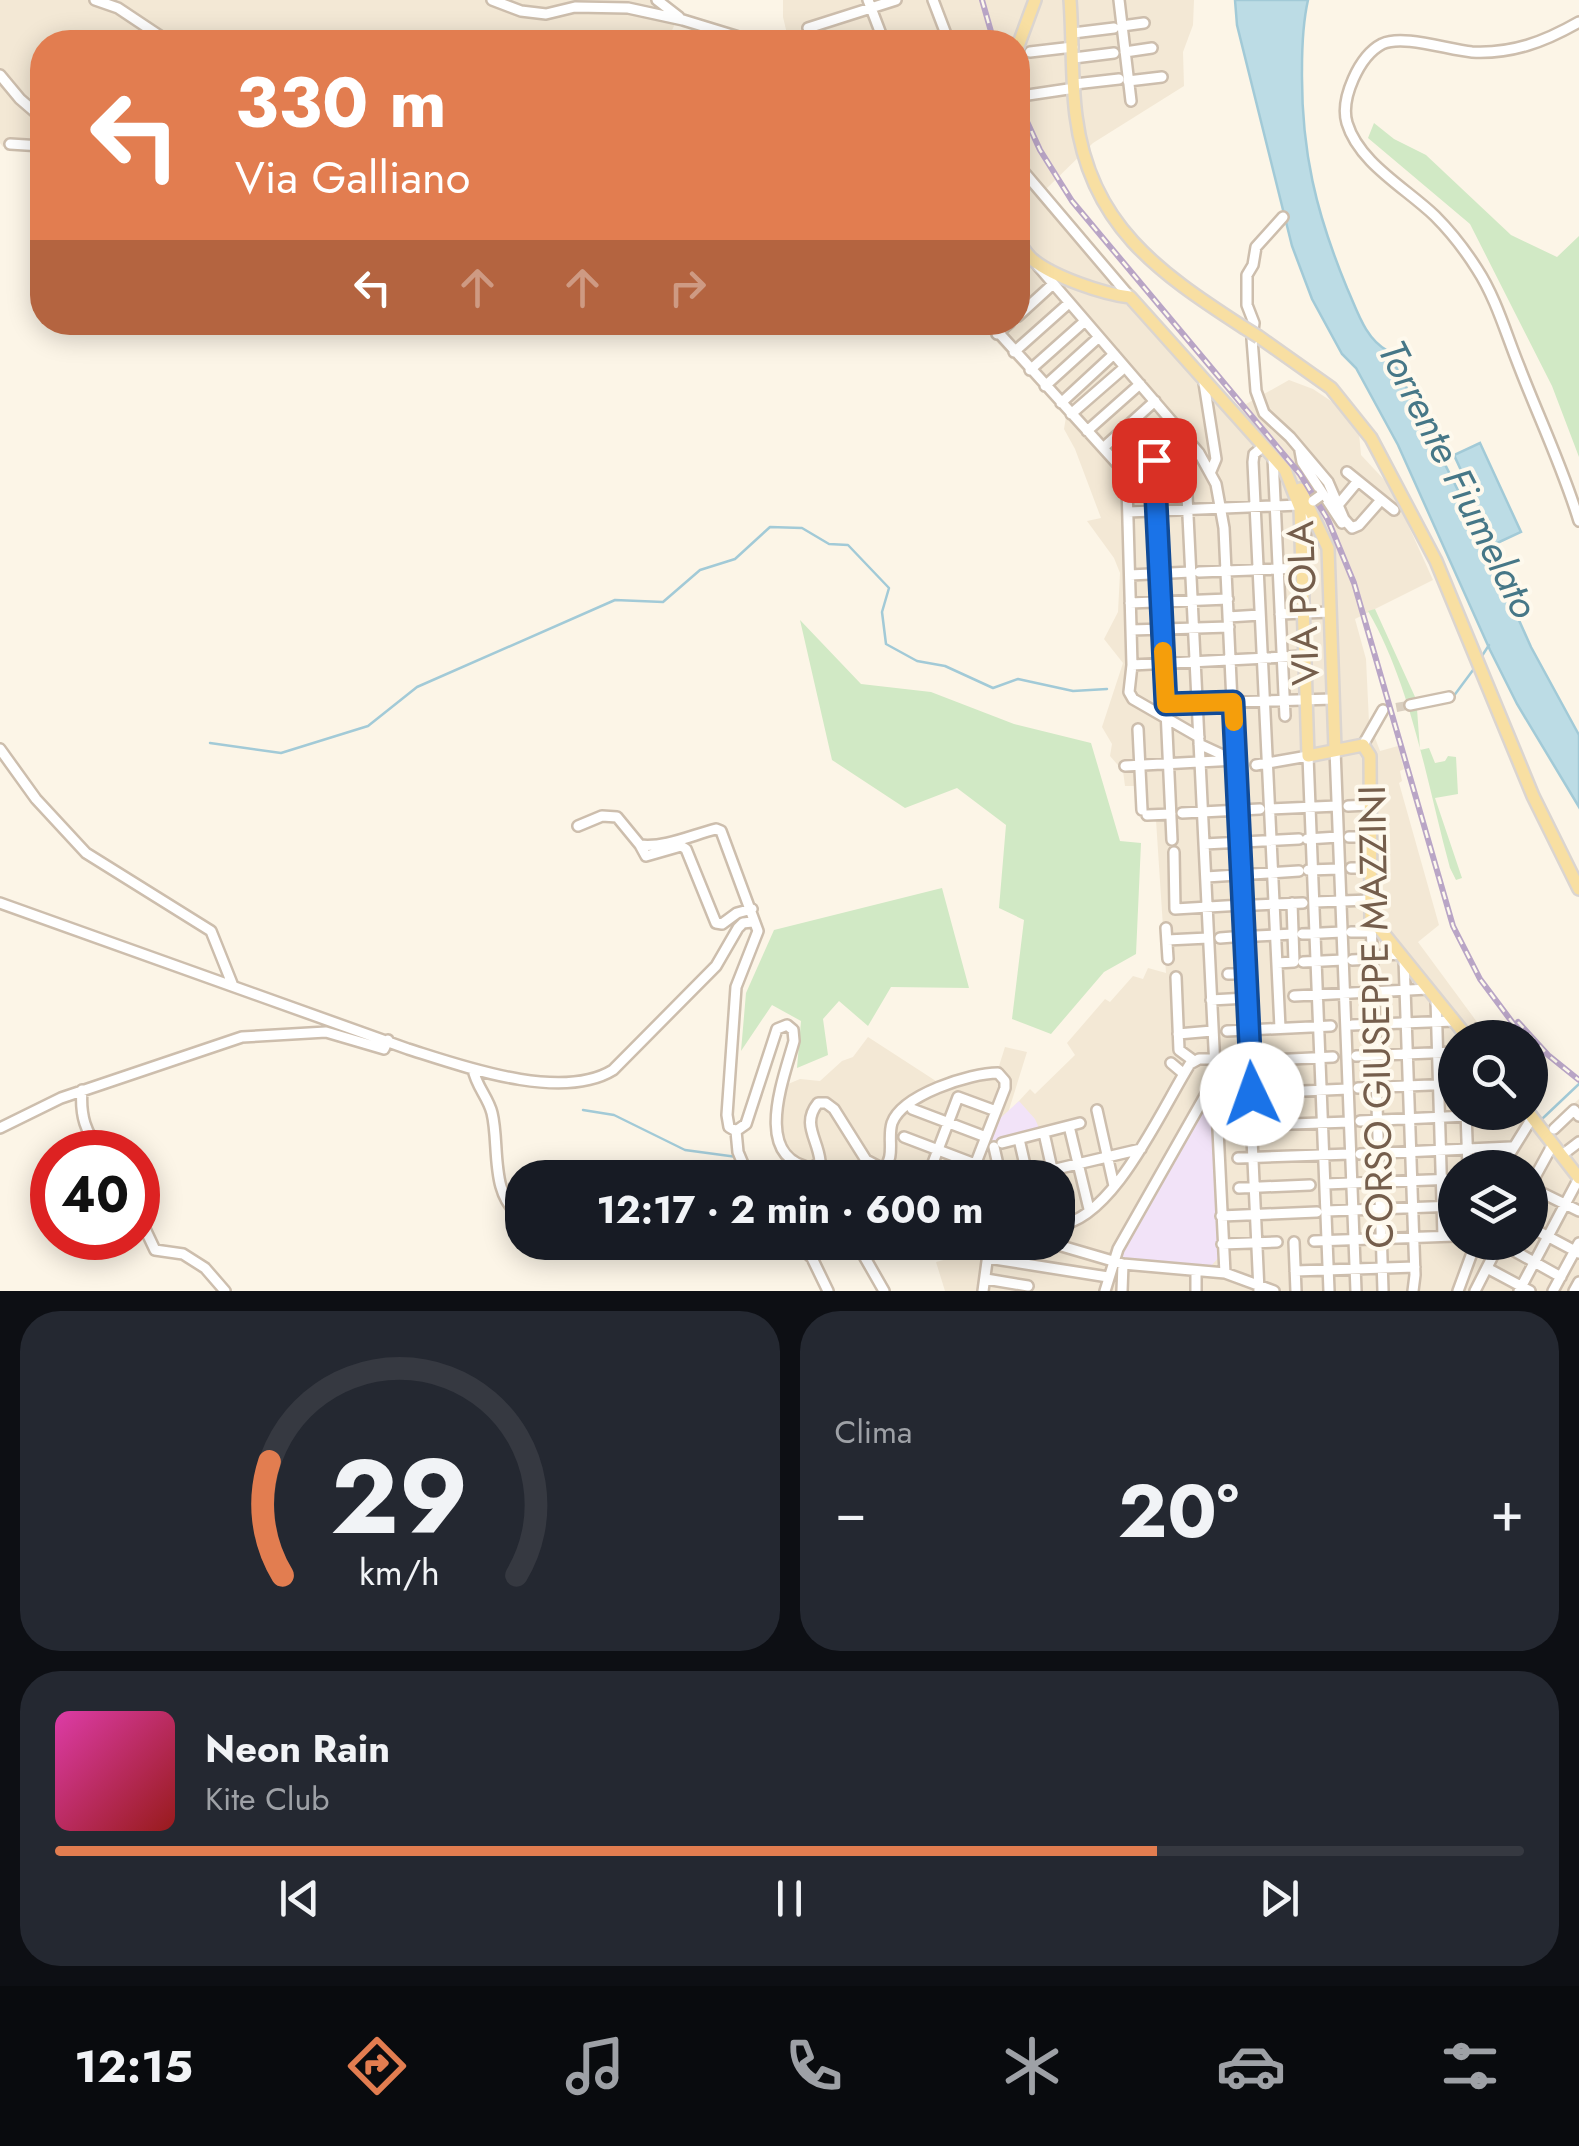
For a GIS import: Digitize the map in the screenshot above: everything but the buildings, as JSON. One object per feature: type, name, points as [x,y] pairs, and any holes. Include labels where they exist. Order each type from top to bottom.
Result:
[{"type":"main road","points":[[1070,0],[1076,115],[1097,188],[1125,234],[1153,265],[1331,388],[1371,438],[1436,561],[1551,836],[1579,888]]},
{"type":"main road","points":[[1023,30],[1033,4]]},
{"type":"main road","points":[[1030,256],[1109,295],[1130,296]]},
{"type":"main road","name":"VIA POLA","points":[[1130,296],[1257,450],[1274,457],[1313,500],[1301,568],[1308,756]]},
{"type":"main road","points":[[1313,500],[1326,541],[1335,749]]},
{"type":"main road","points":[[1334,729],[1364,745]]},
{"type":"main road","points":[[1308,756],[1364,745]]},
{"type":"main road","name":"CORSO GIUSEPPE MAZZINI","points":[[1364,745],[1370,756],[1371,925]]},
{"type":"main road","points":[[1371,925],[1402,956],[1453,1020]]},
{"type":"main road","points":[[1542,1130],[1578,1173]]},
{"type":"street","points":[[95,0],[118,8],[152,30]]},
{"type":"street","points":[[118,8],[128,0]]},
{"type":"street","points":[[492,0],[521,11],[546,14],[571,4],[628,8],[716,30]]},
{"type":"street","points":[[657,0],[683,20]]},
{"type":"street","points":[[808,28],[870,5],[896,0]]},
{"type":"street","points":[[933,0],[944,30]]},
{"type":"street","points":[[1119,0],[1120,52],[1131,100]]},
{"type":"street","points":[[870,5],[879,30]]},
{"type":"street","points":[[1579,22],[1535,45],[1506,50],[1467,51],[1402,41],[1384,43],[1359,70],[1345,110],[1348,126],[1359,146],[1434,215],[1477,268],[1579,522]]},
{"type":"street","points":[[1073,46],[1118,26],[1144,23]]},
{"type":"street","points":[[1030,52],[1073,46],[1120,52],[1152,48]]},
{"type":"street","points":[[0,74],[30,108]]},
{"type":"street","points":[[1030,95],[1162,77]]},
{"type":"street","points":[[10,144],[30,145]]},
{"type":"street","points":[[1030,179],[1130,296]]},
{"type":"street","points":[[1284,217],[1256,248],[1247,275],[1260,404],[1271,422],[1300,448],[1328,482],[1352,528]]},
{"type":"street","points":[[1033,260],[1180,430],[1210,471],[1220,508],[1233,702],[1230,760],[1242,874],[1259,1288]]},
{"type":"street","points":[[1030,305],[1053,284]]},
{"type":"street","points":[[1014,352],[1069,303]]},
{"type":"street","points":[[1030,370],[1085,321]]},
{"type":"street","points":[[998,335],[1129,479],[1129,692],[1133,699],[1230,760]]},
{"type":"street","points":[[1045,386],[1099,338]]},
{"type":"street","points":[[1061,403],[1114,354]]},
{"type":"street","points":[[1071,414],[1125,366]]},
{"type":"street","points":[[1204,383],[1216,458],[1210,471]]},
{"type":"street","points":[[1087,431],[1140,384]]},
{"type":"street","points":[[1103,448],[1155,401]]},
{"type":"street","points":[[1129,479],[1180,430]]},
{"type":"street","points":[[1180,430],[1195,572],[1192,600],[1225,1273]]},
{"type":"street","points":[[1300,448],[1313,500],[1352,528]]},
{"type":"street","points":[[1257,450],[1254,507],[1268,763],[1265,809],[1272,840],[1277,963],[1287,996],[1280,1028]]},
{"type":"street","points":[[1154,455],[1172,840]]},
{"type":"street","points":[[1274,457],[1284,716]]},
{"type":"street","points":[[1347,472],[1394,510]]},
{"type":"street","points":[[1338,505],[1358,481]]},
{"type":"street","points":[[1128,512],[1275,506],[1313,500]]},
{"type":"street","points":[[1352,528],[1360,525],[1381,500]]},
{"type":"street","points":[[1303,541],[1326,541]]},
{"type":"street","points":[[1130,575],[1301,568]]},
{"type":"street","points":[[1130,603],[1228,599]]},
{"type":"street","points":[[1280,614],[1330,612]]},
{"type":"street","points":[[1131,630],[1194,629],[1260,616]]},
{"type":"street","points":[[1132,665],[1305,656]]},
{"type":"street","points":[[1410,705],[1449,697]]},
{"type":"street","points":[[1166,704],[1333,700]]},
{"type":"street","points":[[1364,745],[1383,710]]},
{"type":"street","points":[[1138,729],[1145,812],[1171,814]]},
{"type":"street","points":[[0,749],[36,799],[86,854],[211,932],[234,986]]},
{"type":"street","points":[[1335,749],[1343,806],[1345,869],[1340,901],[1347,960],[1341,1025],[1343,1057],[1353,1089],[1355,1154],[1351,1183],[1356,1291]]},
{"type":"street","points":[[1256,765],[1308,756],[1310,807],[1297,934],[1299,962]]},
{"type":"street","points":[[1126,766],[1230,760]]},
{"type":"street","points":[[1182,813],[1370,805]]},
{"type":"street","points":[[578,826],[602,816],[616,817],[640,845],[686,849],[716,923],[722,924],[752,909]]},
{"type":"street","points":[[661,849],[719,830],[752,909],[752,922]]},
{"type":"street","points":[[1204,844],[1369,837]]},
{"type":"street","points":[[1174,852],[1175,910],[1242,906]]},
{"type":"street","points":[[1206,876],[1369,868]]},
{"type":"street","points":[[1255,905],[1370,900]]},
{"type":"street","points":[[0,903],[386,1045]]},
{"type":"street","points":[[1303,903],[1314,934],[1316,962],[1325,1184],[1322,1212],[1329,1291]]},
{"type":"street","points":[[0,1128],[82,1090],[260,1034],[326,1032],[474,1069],[557,1082],[600,1078],[636,1048],[716,966],[738,928],[752,922],[758,927],[758,936],[740,971],[735,1000],[727,1115],[729,1127],[736,1131]]},
{"type":"street","points":[[1256,936],[1346,932],[1371,925]]},
{"type":"street","name":"CORSO GIUSEPPE MAZZINI","points":[[1371,925],[1383,1291]]},
{"type":"street","points":[[1166,928],[1168,959]]},
{"type":"street","points":[[1220,938],[1244,936]]},
{"type":"street","points":[[1166,940],[1208,938]]},
{"type":"street","points":[[1277,963],[1402,956],[1413,1291]]},
{"type":"street","points":[[1210,975],[1246,974]]},
{"type":"street","points":[[1176,976],[1179,1050],[1194,1061],[1213,1059]]},
{"type":"street","points":[[1215,1095],[1438,1085],[1432,994],[1404,990],[1287,996]]},
{"type":"street","points":[[1211,1000],[1247,998]]},
{"type":"street","points":[[1177,1002],[1189,1001]]},
{"type":"street","points":[[1227,1031],[1436,1021]]},
{"type":"street","points":[[736,1131],[746,1124],[774,1038],[784,1025],[791,1028],[794,1036],[775,1130],[779,1143],[794,1161],[813,1168],[820,1161],[810,1122],[814,1106],[821,1102],[834,1109],[866,1160],[883,1169],[889,1164],[890,1130],[907,1108],[931,1091],[994,1072],[1005,1081],[977,1160]]},
{"type":"street","points":[[1178,1034],[1212,1031]]},
{"type":"street","points":[[1230,1062],[1437,1053]]},
{"type":"street","points":[[1075,1217],[1114,1186],[1194,1061]]},
{"type":"street","points":[[1170,1062],[1184,1074]]},
{"type":"street","points":[[474,1069],[476,1083],[493,1115],[498,1173],[505,1192]]},
{"type":"street","points":[[1105,1291],[1108,1277],[1214,1080]]},
{"type":"street","points":[[82,1090],[88,1130]]},
{"type":"street","points":[[935,1160],[958,1097],[996,1111]]},
{"type":"street","points":[[907,1108],[986,1137]]},
{"type":"street","points":[[1096,1110],[1114,1186]]},
{"type":"street","points":[[1554,1130],[1577,1113]]},
{"type":"street","points":[[1216,1127],[1438,1118]]},
{"type":"street","points":[[999,1160],[998,1145],[1080,1123]]},
{"type":"street","points":[[1069,1126],[1089,1209]]},
{"type":"street","points":[[1439,1130],[1440,1150],[1511,1148],[1521,1130]]},
{"type":"street","points":[[1467,1130],[1468,1149]]},
{"type":"street","points":[[736,1131],[741,1160]]},
{"type":"street","points":[[1044,1133],[1050,1160]]},
{"type":"street","points":[[904,1137],[964,1160]]},
{"type":"street","points":[[1019,1140],[1024,1160]]},
{"type":"street","points":[[1562,1155],[1579,1142]]},
{"type":"street","points":[[1548,1153],[1553,1144]]},
{"type":"street","points":[[1075,1165],[1141,1149]]},
{"type":"street","points":[[1218,1159],[1438,1150]]},
{"type":"street","points":[[1554,1291],[1578,1249],[1548,1236],[1578,1173]]},
{"type":"street","points":[[1325,1184],[1438,1179]]},
{"type":"street","points":[[1219,1188],[1310,1185]]},
{"type":"street","points":[[1548,1195],[1579,1211]]},
{"type":"street","points":[[1221,1216],[1438,1206]]},
{"type":"street","points":[[1314,1241],[1438,1236]]},
{"type":"street","points":[[1222,1244],[1277,1242]]},
{"type":"street","points":[[1294,1242],[1296,1291]]},
{"type":"street","points":[[1075,1250],[1118,1263],[1225,1273],[1274,1291]]},
{"type":"street","points":[[160,1251],[183,1254],[205,1268],[225,1291]]},
{"type":"street","points":[[813,1260],[828,1291]]},
{"type":"street","points":[[866,1260],[884,1291]]},
{"type":"street","points":[[983,1291],[988,1260]]},
{"type":"street","points":[[1015,1260],[1108,1277]]},
{"type":"street","points":[[1458,1291],[1469,1260]]},
{"type":"street","points":[[1474,1291],[1491,1260]]},
{"type":"street","points":[[1530,1260],[1561,1276]]},
{"type":"street","points":[[1487,1268],[1523,1289],[1534,1262]]},
{"type":"street","points":[[1118,1263],[1122,1291]]},
{"type":"street","points":[[1296,1270],[1415,1266]]},
{"type":"street","points":[[1196,1271],[1196,1291]]},
{"type":"street","points":[[986,1279],[1028,1286]]},
{"type":"street","points":[[1574,1291],[1579,1282]]},
{"type":"shaded area","points":[[0,0],[665,0],[680,12],[672,30],[30,30],[30,150],[3,147]]},
{"type":"shaded area","points":[[783,0],[1194,0],[1193,25],[1183,52],[1184,86],[1093,143],[1045,190],[1239,408],[1289,380],[1313,389],[1337,405],[1359,433],[1361,455],[1391,487],[1433,580],[1355,619],[1366,659],[1369,722],[1380,751],[1398,746],[1404,769],[1400,771],[1399,783],[1439,925],[1418,942],[1475,1020],[1438,1020],[1438,1130],[1548,1130],[1579,1099],[1579,1291],[945,1291],[936,1262],[944,1260],[1075,1260],[1075,1160],[800,1160],[787,1145],[780,1122],[788,1084],[800,1079],[820,1081],[842,1061],[853,1057],[868,1037],[939,1083],[999,1066],[1005,1047],[1027,1052],[1008,1113],[1030,1089],[1035,1094],[1075,1055],[1067,1043],[1105,999],[1110,1002],[1133,976],[1143,979],[1148,968],[1166,973],[1156,820],[1142,818],[1137,786],[1125,786],[1123,771],[1110,756],[1112,744],[1102,727],[1123,663],[1104,639],[1118,612],[1120,573],[1087,521],[1101,518],[1064,429],[1066,417],[990,335],[1030,335],[1030,30],[786,30]]},
{"type":"shaded area","points":[[1206,1099],[1211,1103],[1219,1257],[1211,1266],[1122,1259],[1121,1256]]},
{"type":"shaded area","points":[[1019,1101],[1040,1130],[999,1139],[999,1144],[988,1143],[996,1122]]},
{"type":"green space","points":[[1374,123],[1394,139],[1426,155],[1511,235],[1557,257],[1579,236],[1579,457],[1552,386],[1470,224],[1368,138]]},
{"type":"green space","points":[[1375,609],[1416,699],[1409,703],[1417,709],[1420,748],[1396,671],[1368,611]]},
{"type":"green space","points":[[800,620],[861,684],[931,692],[1014,724],[1091,743],[1120,841],[1141,843],[1136,954],[1104,972],[1051,1034],[1012,1019],[1024,920],[999,908],[1006,825],[957,788],[905,808],[832,760]]},
{"type":"green space","points":[[1429,748],[1435,763],[1448,756],[1456,757],[1458,794],[1435,798],[1462,878],[1456,880],[1450,868],[1420,750]]},
{"type":"green space","points":[[942,888],[969,988],[891,987],[868,1026],[839,1001],[823,1019],[828,1055],[797,1068],[801,1021],[772,1005],[741,1051],[746,993],[774,930]]},
{"type":"water","points":[[1235,0],[1308,0],[1302,52],[1304,127],[1312,181],[1327,234],[1363,323],[1373,339],[1388,351],[1484,542],[1531,647],[1579,735],[1579,807],[1517,704],[1490,650],[1398,445],[1312,299],[1292,246],[1237,25]]},
{"type":"water","points":[[1480,443],[1521,532],[1495,544],[1454,455]]},
{"type":"waterway","points":[[210,743],[281,753],[368,726],[417,687],[615,600],[663,602],[700,570],[735,559],[770,527],[802,528],[829,544],[848,545],[889,588],[882,612],[886,644],[917,661],[945,666],[993,688],[1018,679],[1073,691],[1107,689]]},
{"type":"waterway","points":[[1480,659],[1489,645]]},
{"type":"waterway","points":[[1453,697],[1476,666]]},
{"type":"waterway","points":[[1548,1113],[1579,1084]]},
{"type":"waterway","points":[[583,1110],[614,1115],[685,1150],[737,1157]]},
{"type":"tunnel","points":[[1383,710],[1410,705]]},
{"type":"railway","points":[[982,0],[991,30]]},
{"type":"railway","points":[[1030,128],[1072,201],[1300,474],[1328,520],[1354,583],[1453,926],[1480,979],[1511,1020]]},
{"type":"railway","points":[[1548,1055],[1579,1080]]},
{"type":"slow traffic","points":[[1163,651],[1166,704],[1233,702],[1234,722]]},
{"type":"route","points":[[1154,460],[1166,704],[1233,702],[1252,1094]]},
{"type":"water label","name":"Torrente Fiumelato","points":[[1459,479]]}]
